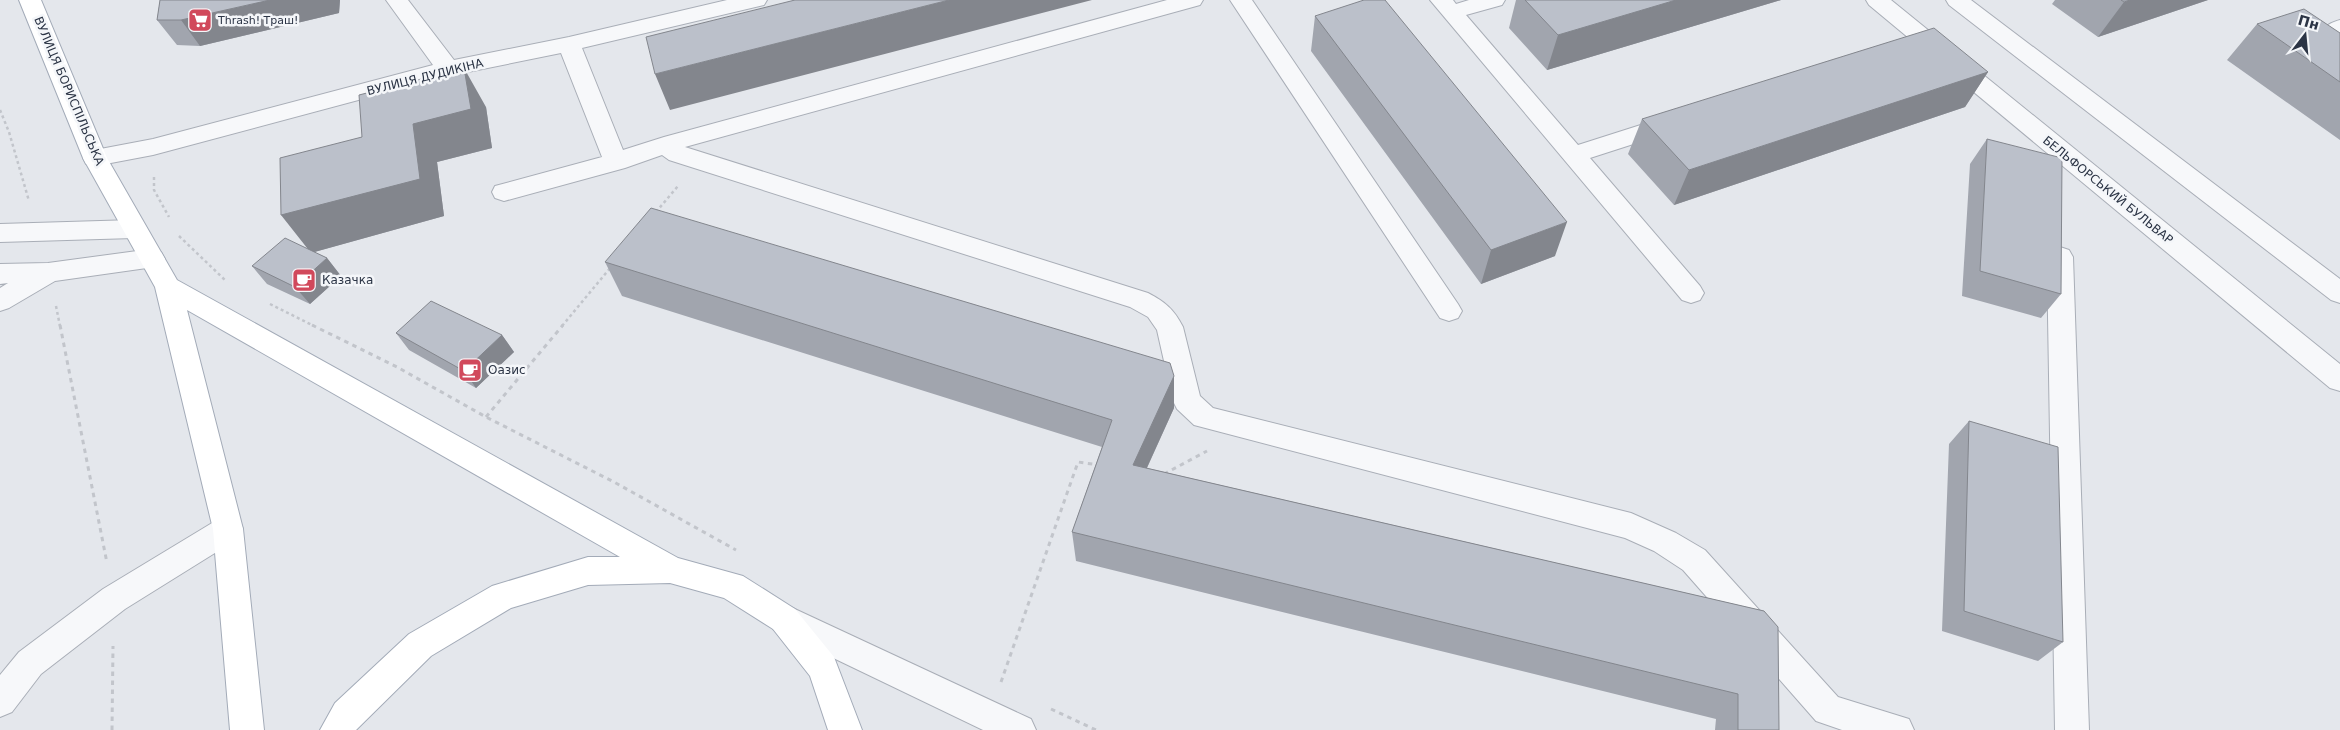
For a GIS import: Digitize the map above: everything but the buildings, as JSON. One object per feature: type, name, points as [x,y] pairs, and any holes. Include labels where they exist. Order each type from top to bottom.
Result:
[{"type":"main road","name":"ВУЛИЦЯ БОРИСПІЛЬСЬКА","points":[[30,0],[95,158],[168,287],[228,529],[247,730]]},
{"type":"main road","points":[[168,287],[671,570],[732,586],[784,619],[823,668],[846,730]]},
{"type":"main road","points":[[337,730],[348,714],[420,645],[503,596],[588,571],[671,570]]},
{"type":"street","points":[[397,0],[448,69]]},
{"type":"street","name":"ВУЛИЦЯ ДУДИКІНА","points":[[95,158],[153,147],[448,69],[569,44],[756,0]]},
{"type":"street","points":[[504,192],[1192,0]]},
{"type":"street","points":[[1241,0],[1449,311]]},
{"type":"street","points":[[1447,6],[1494,0]]},
{"type":"street","name":"БЕЛЬФОРСЬКИЙ БУЛЬВАР","points":[[1877,0],[2340,380]]},
{"type":"street","points":[[1958,0],[2340,293]]},
{"type":"street","points":[[1447,6],[1691,293]]},
{"type":"street","points":[[2340,27],[2330,35],[2330,41],[2340,50]]},
{"type":"street","points":[[569,44],[616,162]]},
{"type":"street","points":[[1574,155],[1697,115]]},
{"type":"street","points":[[664,146],[678,154],[1139,300],[1157,310],[1170,327],[1182,386],[1187,401],[1204,417],[1631,526],[1665,542],[1694,560],[1828,710],[1897,730]]},
{"type":"street","points":[[0,233],[134,228]]},
{"type":"street","points":[[2059,234],[2072,730]]},
{"type":"street","points":[[0,274],[49,272],[152,259]]},
{"type":"street","points":[[0,301],[49,272]]},
{"type":"street","points":[[0,701],[30,663],[114,599],[228,529]]},
{"type":"street","points":[[784,619],[1019,730]]},
{"type":"path","points":[[0,110],[10,132],[37,232]]},
{"type":"path","points":[[153,147],[154,190],[171,221]]},
{"type":"path","points":[[655,213],[699,160]]},
{"type":"path","points":[[175,229],[179,237],[226,281]]},
{"type":"path","points":[[486,417],[611,266]]},
{"type":"path","points":[[49,272],[114,599],[112,730]]},
{"type":"path","points":[[261,299],[397,367],[486,417],[614,482],[744,554]]},
{"type":"path","points":[[1160,476],[1249,428]]},
{"type":"path","points":[[1008,688],[1000,684],[1078,462],[1105,467]]},
{"type":"path","points":[[1044,705],[1096,730]]},
{"type":"place","name":"Thrash! Траш!","points":[[200,20]]},
{"type":"place","name":"Казачка","points":[[304,280]]},
{"type":"place","name":"Оазис","points":[[470,370]]}]
